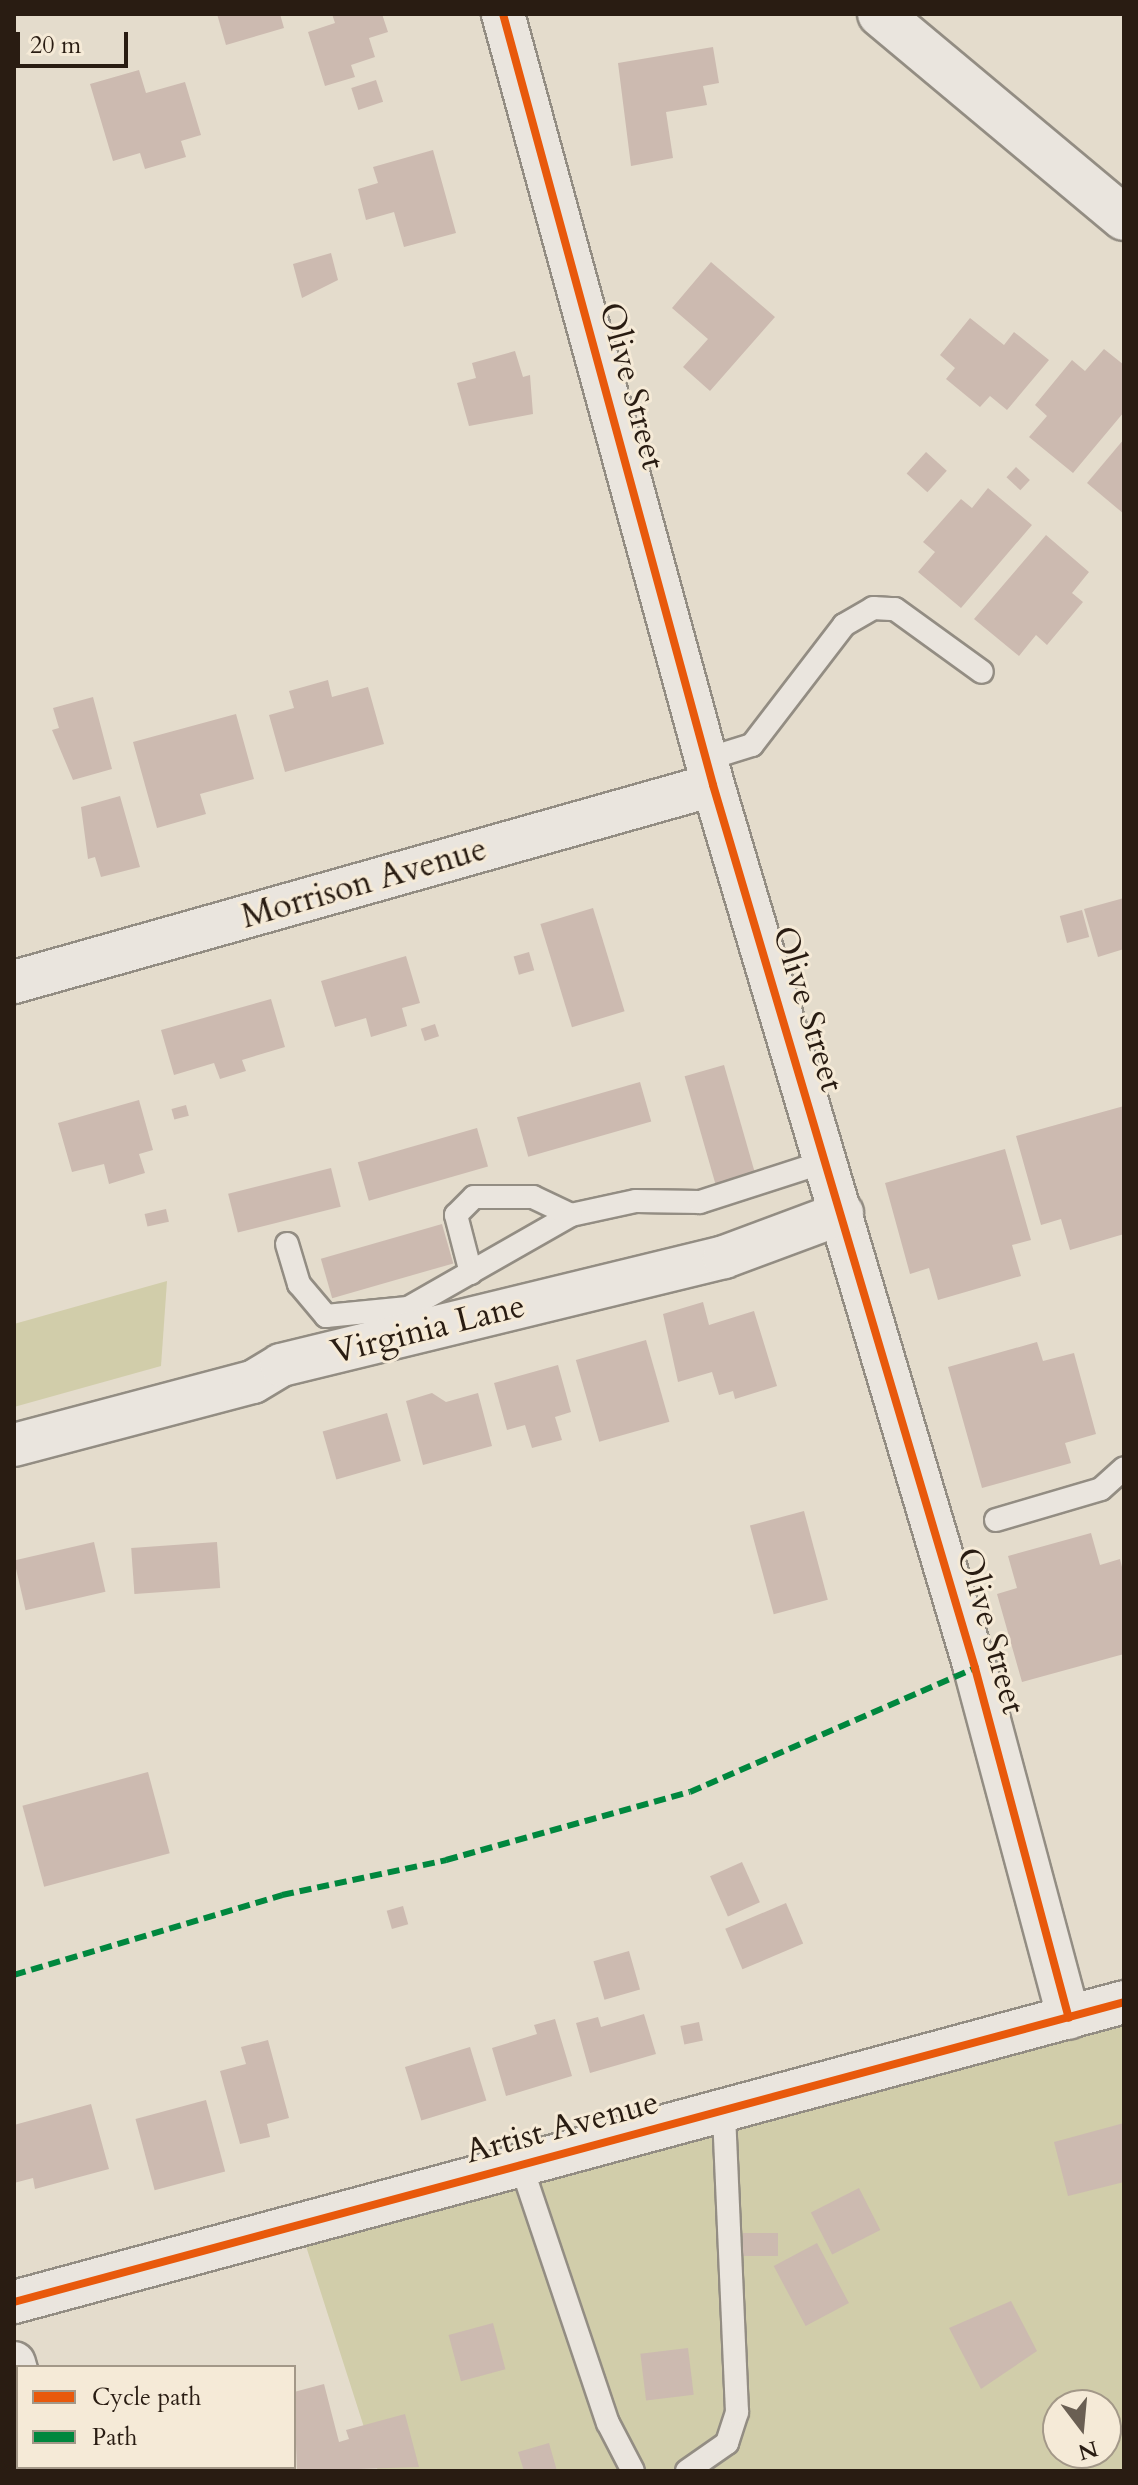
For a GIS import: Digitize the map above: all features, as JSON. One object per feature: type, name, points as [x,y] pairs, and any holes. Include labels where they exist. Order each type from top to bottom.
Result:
[{"type":"street","name":"Olive Street","points":[[503,14],[710,772],[842,1213],[1069,2018]]},
{"type":"street","points":[[880,14],[1124,218]]},
{"type":"street","name":"Morrison Avenue","points":[[14,982],[710,772]]},
{"type":"street","name":"Virginia Lane","points":[[14,1445],[253,1382],[281,1365],[724,1257],[842,1213]]},
{"type":"street","name":"Artist Avenue","points":[[14,2302],[1124,2002]]},
{"type":"lane","points":[[710,772],[752,745],[844,625],[873,608],[895,609],[982,672]]},
{"type":"lane","points":[[287,1244],[299,1284],[326,1316],[408,1308],[571,1215],[636,1201],[700,1202],[827,1161]]},
{"type":"lane","points":[[471,1273],[456,1215],[474,1197],[533,1197],[571,1215]]},
{"type":"lane","points":[[996,1520],[1101,1489],[1124,1468]]},
{"type":"lane","points":[[687,2471],[727,2443],[737,2412],[724,2110]]},
{"type":"lane","points":[[521,2165],[608,2423],[633,2471]]},
{"type":"shaded area","points":[[167,1281],[161,1366],[14,1407],[14,1324]]},
{"type":"shaded area","points":[[1124,1994],[1124,2471],[378,2471],[305,2243]]},
{"type":"building","points":[[217,14],[280,14],[284,28],[226,45]]},
{"type":"building","points":[[332,14],[382,14],[388,32],[369,38],[375,57],[351,65],[355,77],[325,86],[308,32],[335,23]]},
{"type":"building","points":[[713,47],[719,83],[703,86],[707,105],[666,112],[673,158],[631,166],[618,63]]},
{"type":"building","points":[[139,70],[146,93],[185,82],[201,135],[181,141],[186,157],[145,169],[140,153],[113,161],[90,84]]},
{"type":"building","points":[[376,80],[383,102],[358,110],[351,88]]},
{"type":"building","points":[[433,150],[456,233],[404,247],[394,212],[366,220],[358,189],[378,183],[373,167]]},
{"type":"building","points":[[331,253],[338,280],[302,298],[293,264]]},
{"type":"building","points":[[711,262],[775,317],[710,391],[683,367],[708,339],[672,308]]},
{"type":"building","points":[[970,318],[1004,345],[1014,332],[1049,360],[1007,410],[990,396],[980,407],[946,379],[955,368],[940,355]]},
{"type":"building","points":[[1104,349],[1124,365],[1124,412],[1073,473],[1029,437],[1047,416],[1035,405],[1072,360],[1085,371]]},
{"type":"building","points":[[515,351],[523,377],[530,375],[533,414],[469,426],[457,383],[476,378],[472,363]]},
{"type":"building","points":[[1124,439],[1124,514],[1087,483]]},
{"type":"building","points":[[926,452],[947,471],[927,492],[907,474]]},
{"type":"building","points":[[1016,467],[1030,480],[1020,490],[1006,477]]},
{"type":"building","points":[[988,488],[1032,525],[961,608],[918,572],[935,552],[923,542],[961,499],[972,508]]},
{"type":"building","points":[[1046,535],[1089,572],[1072,593],[1083,602],[1047,645],[1036,635],[1019,656],[974,619]]},
{"type":"building","points":[[328,680],[332,697],[368,687],[384,744],[285,772],[269,715],[294,708],[289,691]]},
{"type":"building","points":[[93,697],[112,769],[73,780],[52,730],[59,728],[53,708]]},
{"type":"building","points":[[236,714],[254,779],[200,794],[206,814],[157,828],[133,742]]},
{"type":"building","points":[[120,796],[140,867],[101,877],[95,857],[88,859],[81,807]]},
{"type":"building","points":[[1124,898],[1124,949],[1098,957],[1084,909]]},
{"type":"building","points":[[593,908],[625,1011],[572,1027],[540,924]]},
{"type":"building","points":[[1082,910],[1089,937],[1067,943],[1060,916]]},
{"type":"building","points":[[529,952],[534,970],[519,975],[514,956]]},
{"type":"building","points":[[406,956],[420,1003],[402,1008],[407,1026],[371,1037],[366,1018],[335,1027],[321,981]]},
{"type":"building","points":[[271,999],[285,1047],[242,1060],[246,1071],[220,1079],[214,1063],[174,1075],[161,1030]]},
{"type":"building","points":[[435,1024],[439,1036],[425,1041],[421,1029]]},
{"type":"building","points":[[724,1065],[757,1178],[717,1190],[685,1076]]},
{"type":"building","points":[[640,1082],[651,1121],[528,1157],[517,1117]]},
{"type":"building","points":[[139,1100],[153,1150],[139,1154],[145,1173],[109,1184],[104,1164],[72,1172],[58,1123]]},
{"type":"building","points":[[186,1105],[189,1116],[174,1120],[172,1109]]},
{"type":"building","points":[[1124,1106],[1124,1234],[1070,1250],[1061,1219],[1041,1225],[1016,1136]]},
{"type":"building","points":[[477,1128],[488,1166],[369,1201],[358,1162]]},
{"type":"building","points":[[1005,1149],[1031,1240],[1012,1245],[1021,1276],[938,1300],[929,1268],[910,1274],[885,1183]]},
{"type":"building","points":[[331,1168],[341,1207],[238,1232],[228,1194]]},
{"type":"building","points":[[166,1209],[169,1222],[147,1227],[145,1214]]},
{"type":"building","points":[[442,1224],[453,1263],[332,1298],[321,1259]]},
{"type":"building","points":[[703,1302],[709,1325],[754,1311],[777,1386],[735,1399],[733,1391],[719,1395],[712,1372],[678,1382],[663,1314]]},
{"type":"building","points":[[646,1340],[669,1422],[599,1442],[576,1360]]},
{"type":"building","points":[[1037,1342],[1043,1361],[1074,1353],[1096,1434],[1065,1443],[1071,1463],[982,1488],[948,1367]]},
{"type":"building","points":[[558,1365],[571,1412],[555,1417],[562,1440],[532,1448],[525,1425],[507,1430],[494,1383]]},
{"type":"building","points":[[432,1393],[446,1402],[478,1393],[492,1446],[423,1465],[406,1401]]},
{"type":"building","points":[[387,1413],[401,1461],[336,1480],[323,1431]]},
{"type":"building","points":[[804,1511],[828,1600],[774,1614],[750,1525]]},
{"type":"building","points":[[1091,1533],[1100,1565],[1120,1559],[1124,1575],[1124,1654],[1022,1682],[997,1594],[1017,1588],[1008,1556]]},
{"type":"building","points":[[94,1542],[105,1592],[26,1610],[14,1560]]},
{"type":"building","points":[[217,1542],[220,1588],[134,1594],[131,1548]]},
{"type":"building","points":[[148,1772],[170,1853],[44,1887],[22,1806]]},
{"type":"building","points":[[742,1862],[760,1902],[728,1916],[710,1876]]},
{"type":"building","points":[[786,1903],[803,1944],[742,1969],[725,1929]]},
{"type":"building","points":[[403,1906],[408,1924],[392,1929],[387,1911]]},
{"type":"building","points":[[629,1951],[640,1989],[604,2000],[593,1961]]},
{"type":"building","points":[[644,2014],[656,2054],[590,2073],[576,2023],[598,2017],[601,2027]]},
{"type":"building","points":[[555,2019],[572,2076],[506,2096],[492,2048],[537,2034],[534,2025]]},
{"type":"building","points":[[699,2022],[703,2041],[684,2045],[680,2026]]},
{"type":"building","points":[[268,2040],[289,2118],[267,2124],[270,2137],[240,2144],[220,2071],[246,2064],[241,2047]]},
{"type":"building","points":[[470,2047],[486,2101],[421,2120],[405,2067]]},
{"type":"building","points":[[206,2100],[225,2171],[155,2190],[135,2119]]},
{"type":"building","points":[[91,2104],[109,2169],[35,2189],[33,2178],[14,2183],[14,2125]]},
{"type":"building","points":[[1124,2123],[1124,2182],[1068,2196],[1054,2142]]},
{"type":"building","points":[[859,2188],[880,2230],[832,2254],[811,2213]]},
{"type":"building","points":[[743,2233],[778,2233],[778,2256],[743,2256]]},
{"type":"building","points":[[817,2243],[849,2303],[806,2326],[774,2266]]},
{"type":"building","points":[[1011,2301],[1037,2351],[981,2389],[949,2328]]},
{"type":"building","points":[[493,2323],[505,2369],[461,2381],[449,2335]]},
{"type":"building","points":[[688,2348],[694,2395],[646,2400],[640,2354]]},
{"type":"building","points":[[324,2384],[339,2442],[349,2439],[346,2430],[405,2414],[419,2467],[297,2471],[296,2391]]},
{"type":"building","points":[[549,2443],[557,2471],[524,2471],[518,2452]]},
{"type":"building","points":[[138,2469],[208,2469],[208,2471]]},
{"type":"marked path","points":[[14,1975],[282,1895],[446,1860],[690,1792],[975,1668]]},
{"type":"cycle path","points":[[503,14],[713,785],[975,1668],[1069,2018]]},
{"type":"cycle path","points":[[14,2302],[1124,2002]]}]
